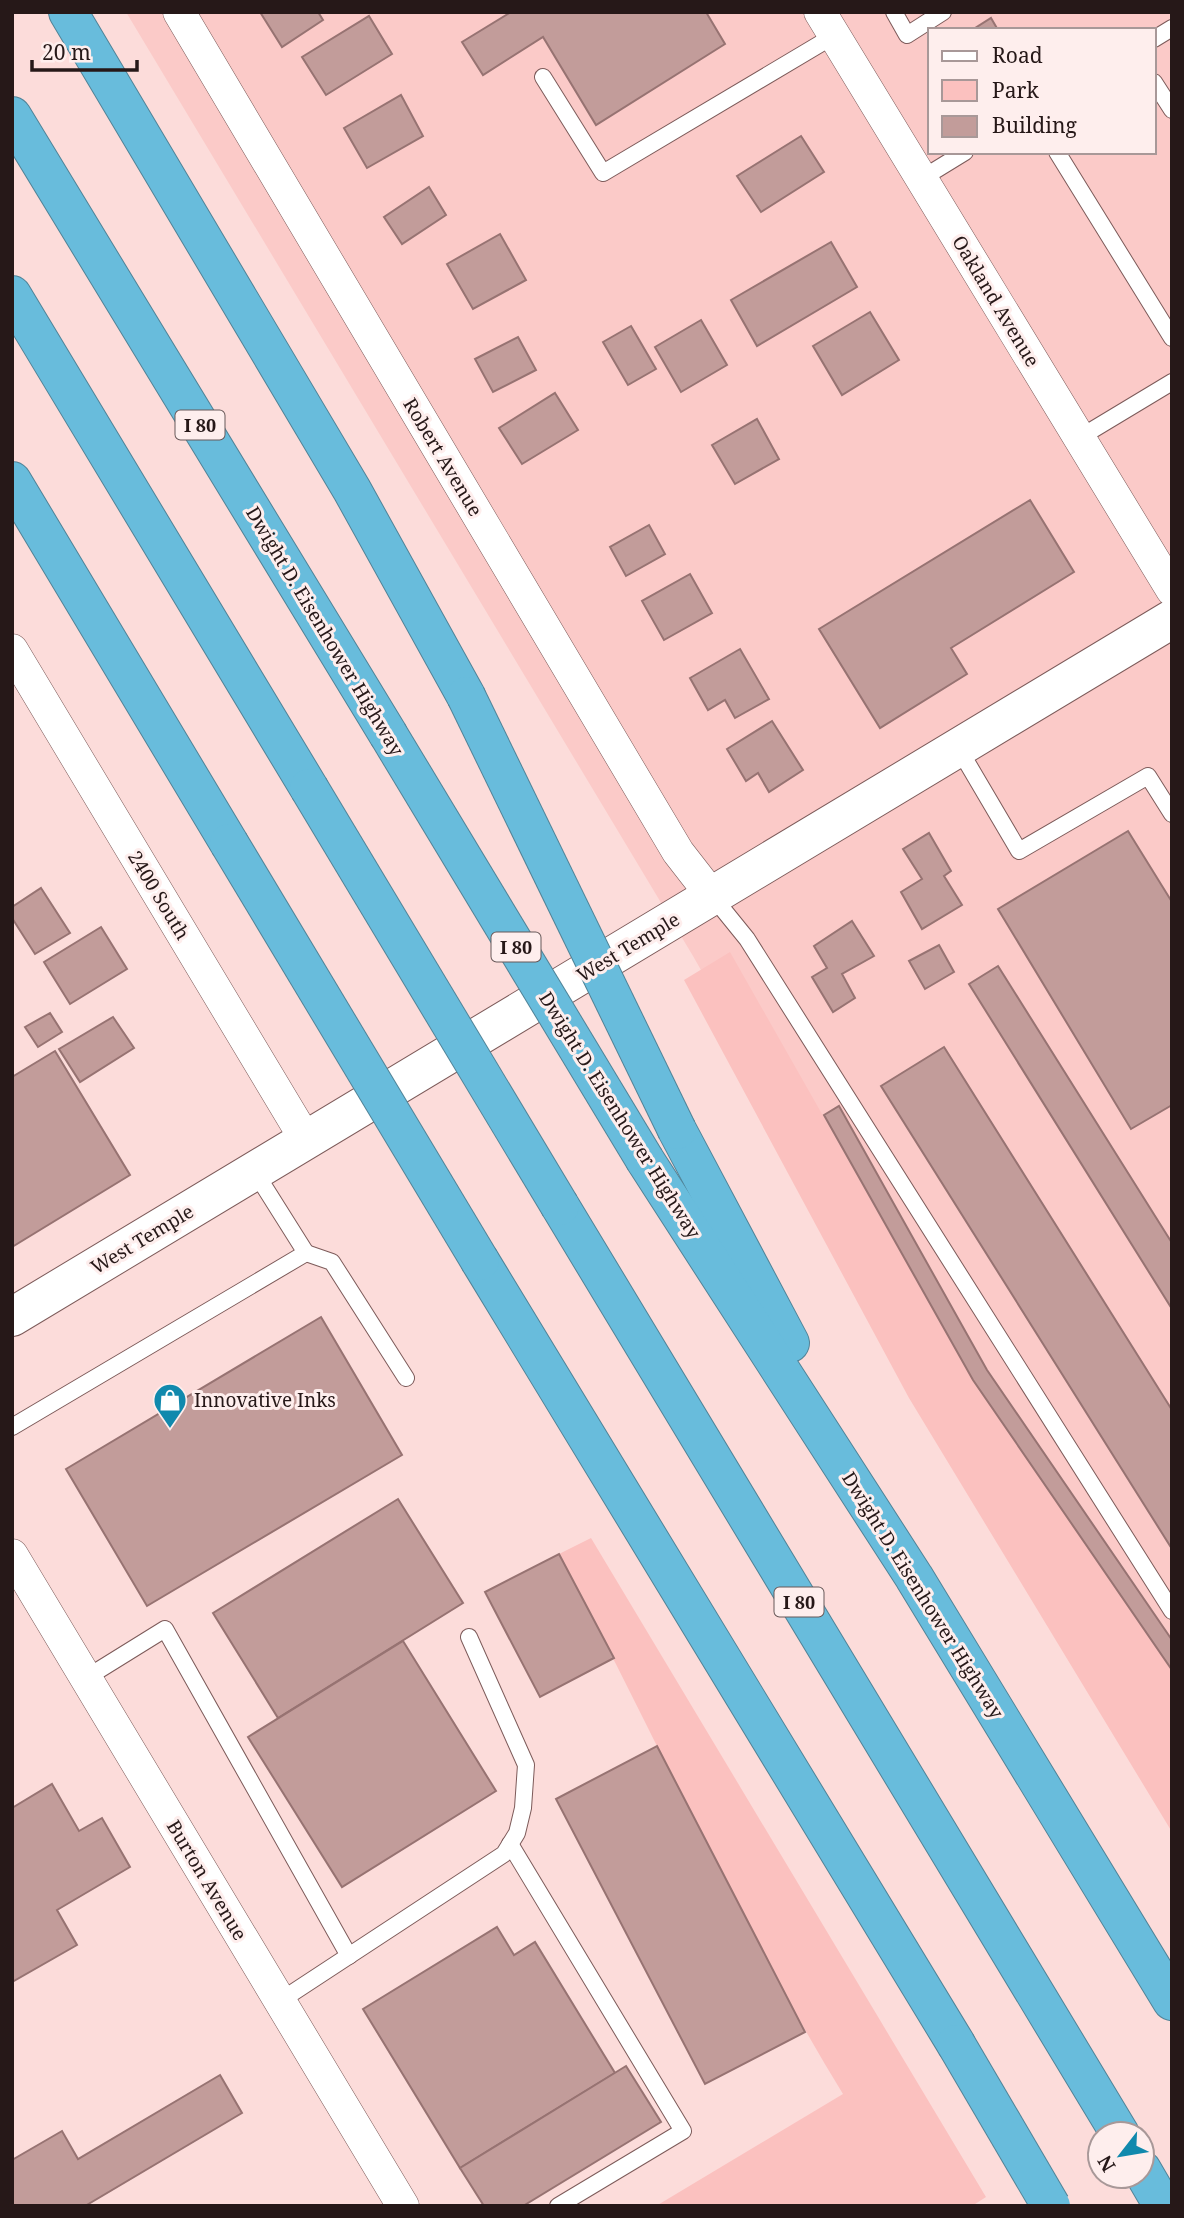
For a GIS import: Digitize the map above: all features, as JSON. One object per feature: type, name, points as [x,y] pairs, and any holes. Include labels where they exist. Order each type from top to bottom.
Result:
[{"type":"highway","points":[[74,21],[352,490],[466,696],[677,1130],[914,1577]]},
{"type":"highway","name":"Dwight D. Eisenhower Highway","points":[[12,116],[645,1160],[914,1577],[1172,2001]]},
{"type":"highway","name":"I 80","points":[[12,295],[1112,2120]]},
{"type":"highway","points":[[12,481],[480,1261],[956,2044],[1051,2206]]},
{"type":"highway","points":[[1154,2190],[1163,2206]]},
{"type":"street","name":"Robert Avenue","points":[[178,12],[678,852],[713,897]]},
{"type":"street","name":"Oakland Avenue","points":[[827,24],[1172,590]]},
{"type":"street","name":"West Temple","points":[[12,1317],[1172,619]]},
{"type":"street","name":"2400 South","points":[[12,649],[306,1140]]},
{"type":"street","name":"Burton Avenue","points":[[12,1555],[403,2206]]},
{"type":"lane","points":[[894,12],[908,35],[943,12]]},
{"type":"lane","points":[[543,78],[603,173],[827,24]]},
{"type":"lane","points":[[1156,38],[1172,28]]},
{"type":"lane","points":[[1156,85],[1172,110]]},
{"type":"lane","points":[[922,179],[962,154]]},
{"type":"lane","points":[[1058,154],[1172,338]]},
{"type":"lane","points":[[1079,438],[1172,382]]},
{"type":"lane","points":[[959,749],[1019,851],[1148,776],[1172,814]]},
{"type":"lane","points":[[713,897],[747,939],[1172,1611]]},
{"type":"lane","points":[[255,1172],[306,1253],[332,1262],[406,1378]]},
{"type":"lane","points":[[12,1427],[306,1253]]},
{"type":"lane","points":[[86,1678],[165,1629],[349,1956]]},
{"type":"lane","points":[[280,2001],[504,1854],[517,1833],[523,1808],[526,1765],[469,1637]]},
{"type":"lane","points":[[510,1844],[683,2131],[558,2206]]},
{"type":"shaded area","points":[[126,12],[1172,12],[1172,1696],[945,1397],[693,956]]},
{"type":"green space","points":[[730,952],[973,1380],[1172,1670],[1172,1832],[909,1398],[684,980]]},
{"type":"green space","points":[[591,1538],[986,2197],[972,2206],[656,2206],[843,2094],[767,1962],[559,1554]]},
{"type":"building","points":[[260,12],[318,12],[323,20],[282,47]]},
{"type":"building","points":[[511,12],[706,12],[725,44],[596,125],[543,37],[483,75],[462,42]]},
{"type":"building","points":[[369,16],[392,54],[326,95],[302,57]]},
{"type":"building","points":[[991,18],[997,28],[975,28]]},
{"type":"building","points":[[401,95],[423,136],[367,168],[344,128]]},
{"type":"building","points":[[801,136],[824,172],[761,212],[737,176]]},
{"type":"building","points":[[429,187],[446,215],[402,244],[384,217]]},
{"type":"building","points":[[500,234],[526,280],[473,309],[447,264]]},
{"type":"building","points":[[831,242],[857,287],[757,346],[731,300]]},
{"type":"building","points":[[870,312],[899,360],[842,395],[813,346]]},
{"type":"building","points":[[701,320],[727,365],[681,392],[655,347]]},
{"type":"building","points":[[631,326],[656,369],[628,385],[603,342]]},
{"type":"building","points":[[518,337],[536,370],[493,392],[475,359]]},
{"type":"building","points":[[555,393],[578,430],[522,464],[499,428]]},
{"type":"building","points":[[757,419],[779,459],[735,484],[712,445]]},
{"type":"building","points":[[1030,500],[1074,572],[951,648],[967,674],[880,728],[819,629]]},
{"type":"building","points":[[649,525],[665,554],[626,576],[610,547]]},
{"type":"building","points":[[690,574],[712,613],[664,640],[642,601]]},
{"type":"building","points":[[740,649],[769,699],[735,718],[725,700],[708,710],[690,678]]},
{"type":"building","points":[[772,721],[803,770],[769,792],[758,773],[746,781],[727,749]]},
{"type":"building","points":[[1128,831],[1172,902],[1172,1105],[1131,1129],[998,909]]},
{"type":"building","points":[[929,833],[951,871],[944,876],[962,905],[922,929],[901,892],[922,879],[903,849]]},
{"type":"building","points":[[41,888],[70,933],[35,954],[12,918],[12,907]]},
{"type":"building","points":[[852,921],[874,956],[842,974],[855,998],[833,1012],[812,977],[827,968],[814,946]]},
{"type":"building","points":[[101,927],[127,969],[70,1004],[44,962]]},
{"type":"building","points":[[939,945],[954,972],[925,989],[909,961]]},
{"type":"building","points":[[998,966],[1172,1243],[1172,1309],[969,984]]},
{"type":"building","points":[[50,1013],[62,1032],[38,1047],[25,1027]]},
{"type":"building","points":[[113,1017],[134,1048],[80,1082],[59,1049]]},
{"type":"building","points":[[944,1047],[1172,1410],[1172,1549],[881,1086]]},
{"type":"building","points":[[55,1051],[130,1175],[12,1247],[12,1077]]},
{"type":"building","points":[[839,1106],[987,1370],[1172,1640],[1172,1670],[973,1380],[824,1115]]},
{"type":"building","points":[[321,1317],[402,1455],[147,1606],[66,1469]]},
{"type":"building","points":[[398,1499],[463,1603],[278,1718],[213,1613]]},
{"type":"building","points":[[559,1554],[614,1658],[540,1697],[485,1592]]},
{"type":"building","points":[[403,1641],[496,1791],[342,1887],[248,1737]]},
{"type":"building","points":[[657,1746],[805,2032],[705,2084],[556,1799]]},
{"type":"building","points":[[52,1784],[79,1831],[102,1818],[130,1867],[57,1910],[77,1945],[12,1982],[12,1808]]},
{"type":"building","points":[[497,1927],[514,1955],[535,1942],[615,2073],[460,2168],[363,2009]]},
{"type":"building","points":[[626,2066],[661,2122],[523,2206],[484,2206],[460,2168]]},
{"type":"building","points":[[220,2075],[242,2113],[85,2206],[12,2206],[12,2160],[62,2131],[78,2159]]},
{"type":"place","name":"Innovative Inks","points":[[170,1430]]}]
